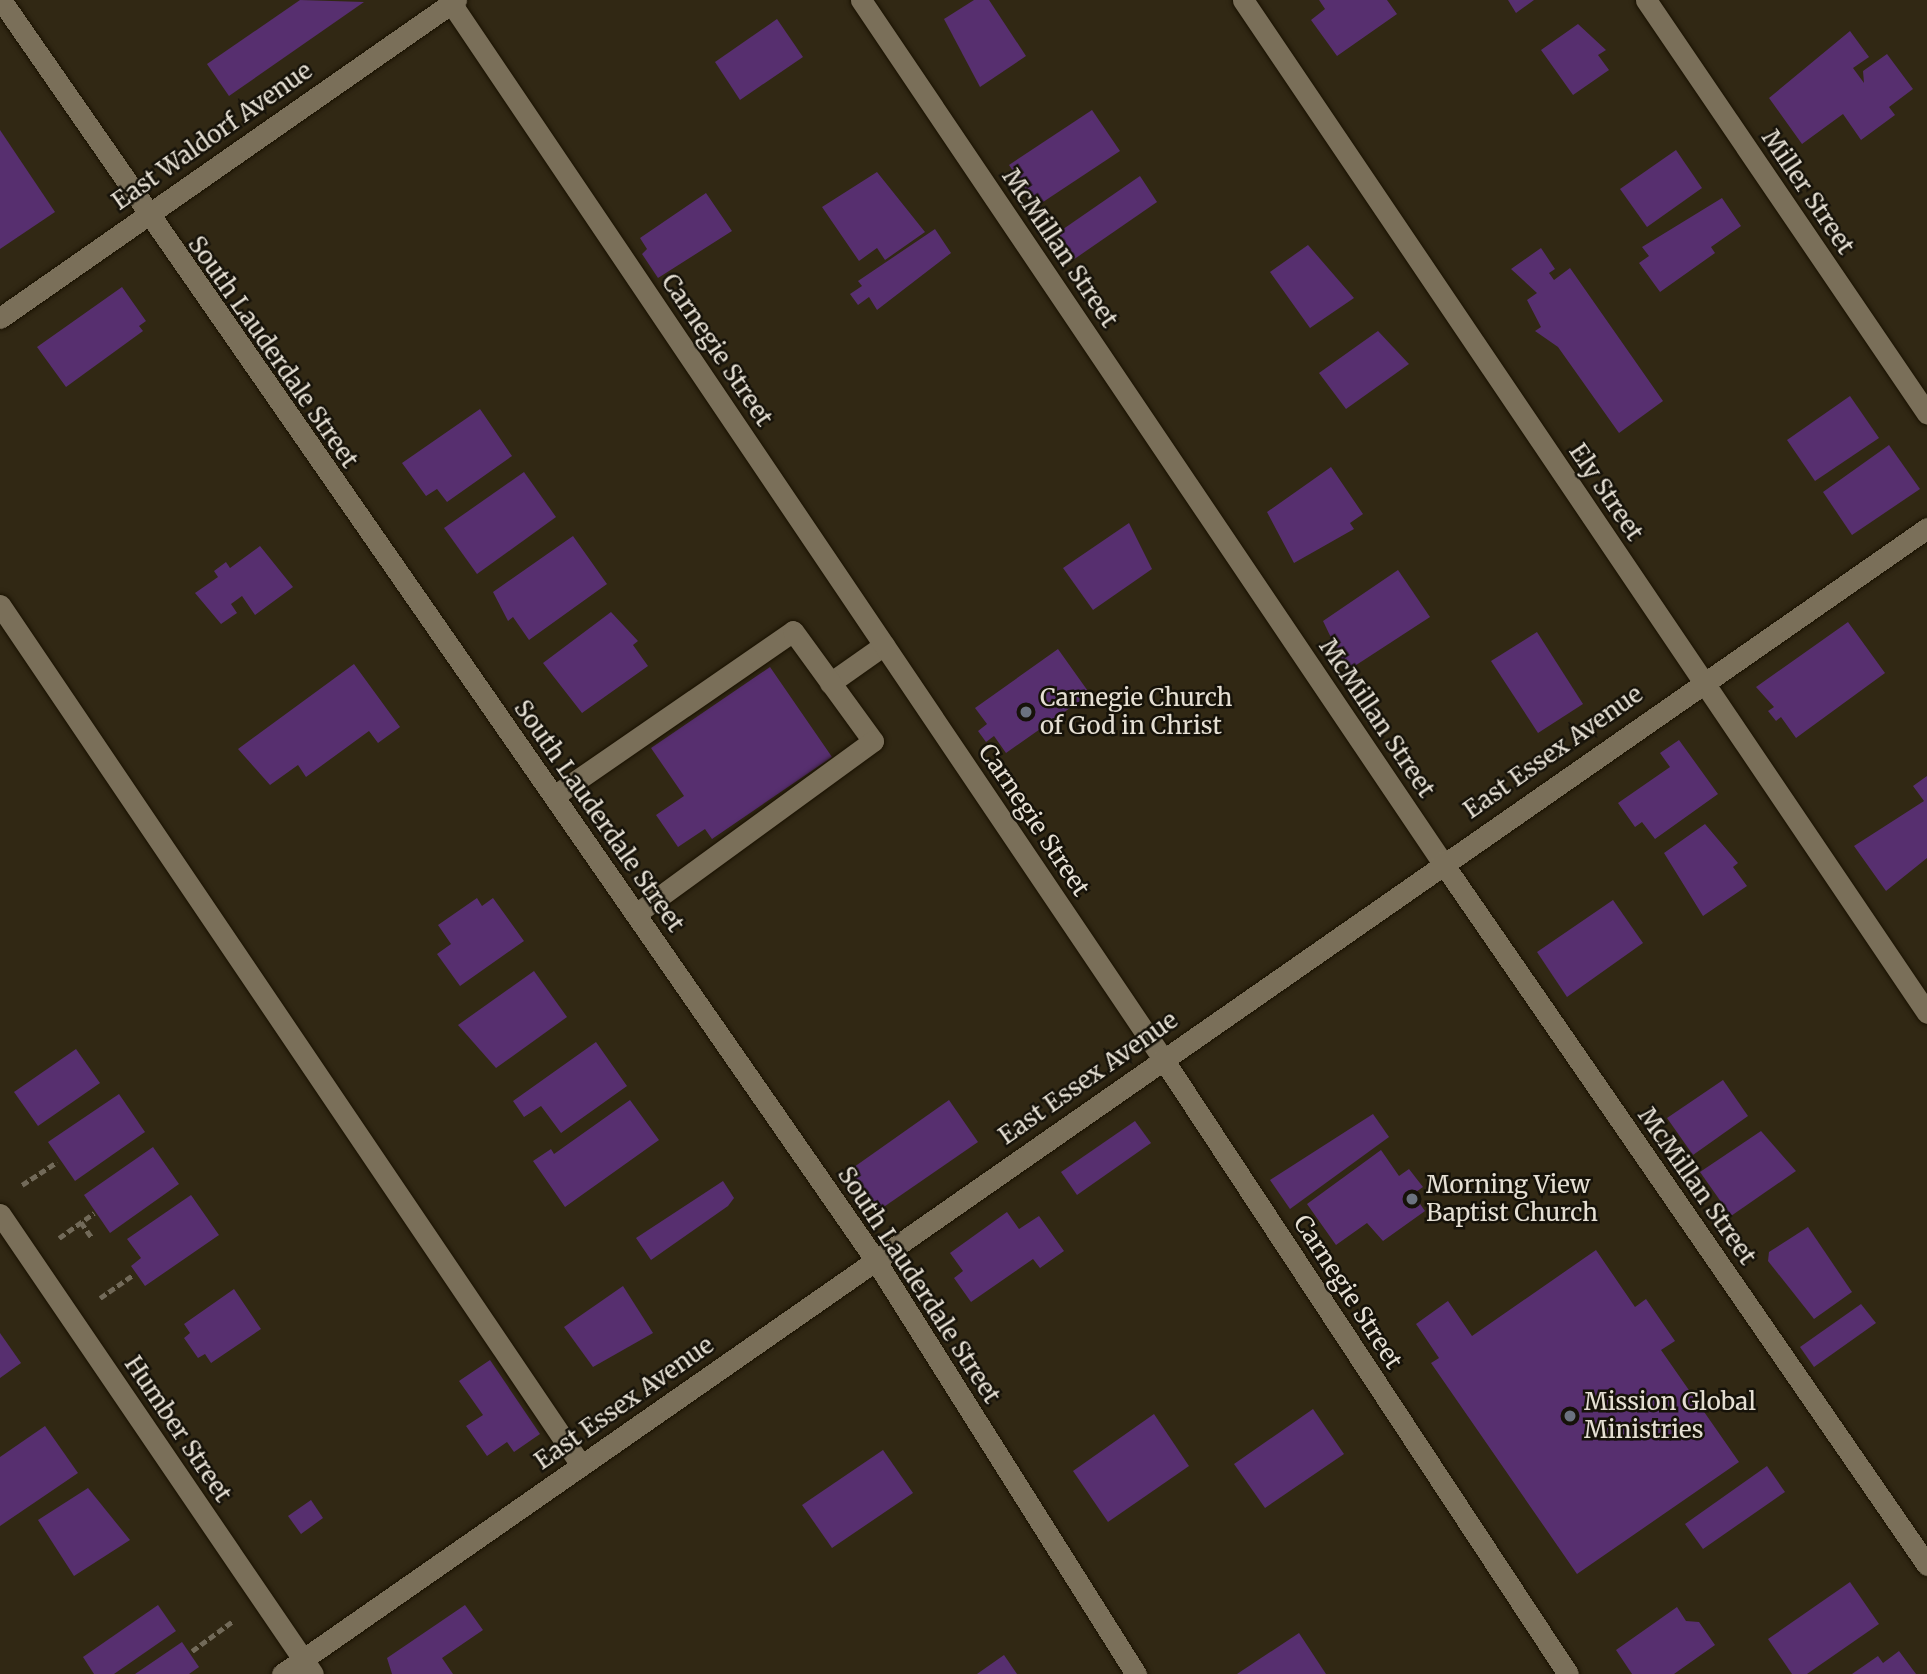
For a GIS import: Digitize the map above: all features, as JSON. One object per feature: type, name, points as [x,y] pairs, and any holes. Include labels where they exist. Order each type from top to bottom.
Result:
[{"type":"street","name":"South Lauderdale Street","points":[[1,0],[144,214],[554,796],[874,1258],[1136,1674]]},
{"type":"street","name":"McMillan Street","points":[[861,0],[1442,862],[1927,1565]]},
{"type":"street","name":"Ely Street","points":[[1242,0],[1927,1013]]},
{"type":"street","name":"Miller Street","points":[[1646,0],[1927,413]]},
{"type":"street","name":"East Waldorf Avenue","points":[[0,318],[144,214],[452,1]]},
{"type":"street","name":"Carnegie Street","points":[[452,1],[1163,1059],[1568,1674]]},
{"type":"street","name":"East Essex Avenue","points":[[282,1674],[308,1667],[581,1465],[874,1258],[1163,1059],[1701,681],[1927,528]]},
{"type":"street","points":[[0,605],[581,1465]]},
{"type":"street","points":[[554,796],[793,631],[873,741],[636,914]]},
{"type":"street","points":[[831,683],[884,645]]},
{"type":"street","name":"Humber Street","points":[[0,1214],[308,1667]]},
{"type":"path","points":[[22,1185],[57,1162]]},
{"type":"path","points":[[59,1238],[94,1213]]},
{"type":"path","points":[[81,1222],[92,1238]]},
{"type":"path","points":[[100,1298],[134,1275]]},
{"type":"path","points":[[191,1651],[233,1621]]},
{"type":"building","points":[[300,0],[364,2],[229,96],[207,64]]},
{"type":"building","points":[[974,0],[989,0],[1026,56],[980,87],[944,19]]},
{"type":"building","points":[[1319,0],[1387,0],[1397,14],[1337,56],[1311,20],[1325,9]]},
{"type":"building","points":[[1508,0],[1534,0],[1516,13]]},
{"type":"building","points":[[777,19],[803,57],[740,100],[715,62]]},
{"type":"building","points":[[1578,24],[1606,50],[1598,55],[1609,70],[1573,95],[1541,50]]},
{"type":"building","points":[[1850,31],[1869,57],[1853,68],[1864,83],[1863,71],[1887,54],[1913,89],[1889,107],[1895,115],[1861,140],[1843,114],[1802,144],[1769,98]]},
{"type":"building","points":[[1092,110],[1120,151],[1037,206],[1009,165]]},
{"type":"building","points":[[0,130],[55,212],[0,249]]},
{"type":"building","points":[[1676,150],[1702,188],[1647,227],[1620,189]]},
{"type":"building","points":[[877,172],[925,232],[885,260],[877,248],[859,261],[822,207]]},
{"type":"building","points":[[1140,176],[1157,202],[1073,260],[1056,234]]},
{"type":"building","points":[[706,193],[732,231],[658,278],[642,254],[647,249],[640,238]]},
{"type":"building","points":[[1722,198],[1741,226],[1711,247],[1715,253],[1660,292],[1639,263],[1649,256],[1642,247]]},
{"type":"building","points":[[935,229],[951,253],[877,310],[869,297],[858,305],[850,294],[862,286],[858,281]]},
{"type":"building","points":[[1308,245],[1354,298],[1310,328],[1270,272]]},
{"type":"building","points":[[1541,248],[1555,269],[1549,273],[1554,280],[1570,268],[1663,401],[1619,433],[1558,347],[1535,331],[1541,327],[1527,300],[1537,293],[1511,269]]},
{"type":"building","points":[[122,287],[146,321],[139,326],[143,331],[66,387],[37,347]]},
{"type":"building","points":[[1378,331],[1409,364],[1346,409],[1319,373]]},
{"type":"building","points":[[1850,396],[1879,438],[1815,481],[1787,440]]},
{"type":"building","points":[[480,409],[512,456],[447,502],[437,489],[426,496],[402,463]]},
{"type":"building","points":[[1889,445],[1920,489],[1852,535],[1823,492]]},
{"type":"building","points":[[1331,467],[1363,514],[1350,523],[1354,529],[1294,563],[1267,512]]},
{"type":"building","points":[[524,472],[556,517],[477,574],[444,528]]},
{"type":"building","points":[[1129,523],[1152,569],[1093,610],[1063,568]]},
{"type":"building","points":[[573,536],[607,584],[529,640],[513,617],[508,621],[493,592]]},
{"type":"building","points":[[260,546],[293,587],[255,615],[242,596],[231,604],[237,613],[221,624],[195,593],[218,577],[214,571],[226,562],[230,568]]},
{"type":"building","points":[[1398,570],[1430,617],[1347,671],[1323,621]]},
{"type":"building","points":[[611,612],[638,641],[633,645],[648,666],[582,713],[543,663]]},
{"type":"building","points":[[1848,622],[1885,673],[1796,738],[1781,717],[1776,721],[1768,711],[1774,707],[1756,687]]},
{"type":"building","points":[[1537,632],[1583,704],[1538,733],[1491,661]]},
{"type":"building","points":[[1058,649],[1090,694],[1006,753],[994,736],[986,742],[978,731],[987,724],[975,708]]},
{"type":"building","points":[[354,664],[400,727],[378,743],[369,731],[306,777],[298,765],[270,785],[238,749]]},
{"type":"building","points":[[770,667],[832,757],[712,839],[705,829],[678,847],[656,815],[684,796],[651,748]]},
{"type":"building","points":[[1679,740],[1718,794],[1655,839],[1642,822],[1635,827],[1618,803],[1670,767],[1660,753]]},
{"type":"building","points":[[1927,776],[1927,858],[1886,891],[1854,846],[1924,801],[1913,786]]},
{"type":"building","points":[[1705,824],[1738,863],[1733,867],[1747,886],[1703,916],[1664,853]]},
{"type":"building","points":[[477,898],[482,906],[493,898],[524,941],[460,986],[437,954],[451,944],[438,925]]},
{"type":"building","points":[[1613,900],[1643,943],[1567,997],[1537,952]]},
{"type":"building","points":[[534,971],[567,1017],[496,1068],[458,1025]]},
{"type":"building","points":[[596,1042],[627,1086],[561,1133],[541,1106],[524,1117],[513,1101]]},
{"type":"building","points":[[76,1049],[100,1083],[38,1126],[14,1092]]},
{"type":"building","points":[[1723,1080],[1748,1116],[1693,1155],[1667,1118]]},
{"type":"building","points":[[119,1094],[145,1132],[75,1181],[48,1142]]},
{"type":"building","points":[[630,1100],[659,1140],[565,1207],[533,1161],[551,1149],[554,1154]]},
{"type":"building","points":[[949,1100],[978,1142],[875,1213],[847,1172]]},
{"type":"building","points":[[1373,1114],[1389,1137],[1290,1209],[1270,1180]]},
{"type":"building","points":[[1135,1121],[1151,1143],[1077,1195],[1061,1172]]},
{"type":"building","points":[[1761,1131],[1796,1171],[1731,1216],[1700,1172]]},
{"type":"building","points":[[153,1147],[179,1184],[110,1233],[84,1195]]},
{"type":"building","points":[[1381,1150],[1399,1176],[1409,1169],[1423,1187],[1413,1194],[1425,1211],[1383,1241],[1367,1223],[1336,1245],[1307,1204]]},
{"type":"building","points":[[723,1181],[734,1198],[728,1206],[651,1260],[636,1238]]},
{"type":"building","points":[[191,1195],[219,1235],[145,1286],[131,1266],[141,1258],[127,1239]]},
{"type":"building","points":[[1007,1212],[1019,1229],[1039,1216],[1064,1251],[1040,1268],[1033,1259],[971,1302],[954,1278],[963,1271],[950,1253]]},
{"type":"building","points":[[1808,1227],[1852,1292],[1814,1319],[1768,1261],[1769,1252]]},
{"type":"building","points":[[1596,1250],[1635,1307],[1646,1299],[1675,1341],[1661,1350],[1739,1462],[1577,1574],[1431,1363],[1439,1358],[1416,1324],[1448,1301],[1472,1336]]},
{"type":"building","points":[[623,1286],[653,1333],[593,1367],[564,1327]]},
{"type":"building","points":[[234,1289],[261,1329],[211,1363],[205,1354],[198,1358],[184,1338],[190,1333],[184,1324]]},
{"type":"building","points":[[1861,1304],[1876,1323],[1814,1367],[1800,1347]]},
{"type":"building","points":[[0,1333],[21,1363],[0,1378]]},
{"type":"building","points":[[490,1360],[540,1434],[514,1452],[507,1442],[487,1456],[466,1426],[483,1415],[459,1381]]},
{"type":"building","points":[[1313,1409],[1344,1454],[1265,1508],[1234,1464]]},
{"type":"building","points":[[1154,1414],[1189,1466],[1108,1522],[1073,1471]]},
{"type":"building","points":[[45,1426],[78,1473],[0,1526],[0,1457]]},
{"type":"building","points":[[883,1450],[913,1493],[832,1548],[802,1505]]},
{"type":"building","points":[[1767,1466],[1785,1492],[1703,1549],[1685,1524]]},
{"type":"building","points":[[88,1488],[130,1540],[74,1576],[38,1520]]},
{"type":"building","points":[[311,1500],[323,1518],[301,1534],[288,1516]]},
{"type":"building","points":[[1850,1582],[1879,1624],[1807,1674],[1792,1674],[1768,1639]]},
{"type":"building","points":[[158,1605],[176,1631],[114,1674],[94,1674],[83,1657]]},
{"type":"building","points":[[465,1605],[483,1630],[442,1658],[453,1674],[392,1674],[387,1658]]},
{"type":"building","points":[[1677,1607],[1686,1621],[1699,1622],[1715,1645],[1674,1674],[1632,1674],[1616,1650]]},
{"type":"building","points":[[1299,1633],[1326,1674],[1237,1674]]},
{"type":"building","points":[[182,1642],[199,1667],[189,1674],[135,1674]]},
{"type":"building","points":[[1899,1651],[1916,1674],[1852,1674],[1878,1656],[1883,1663]]},
{"type":"building","points":[[1004,1655],[1017,1674],[977,1674]]},
{"type":"place","name":"Carnegie Church of God in Christ","points":[[1026,712]]},
{"type":"place","name":"Morning View Baptist Church","points":[[1412,1199]]},
{"type":"place","name":"Mission Global Ministries","points":[[1570,1416]]}]
